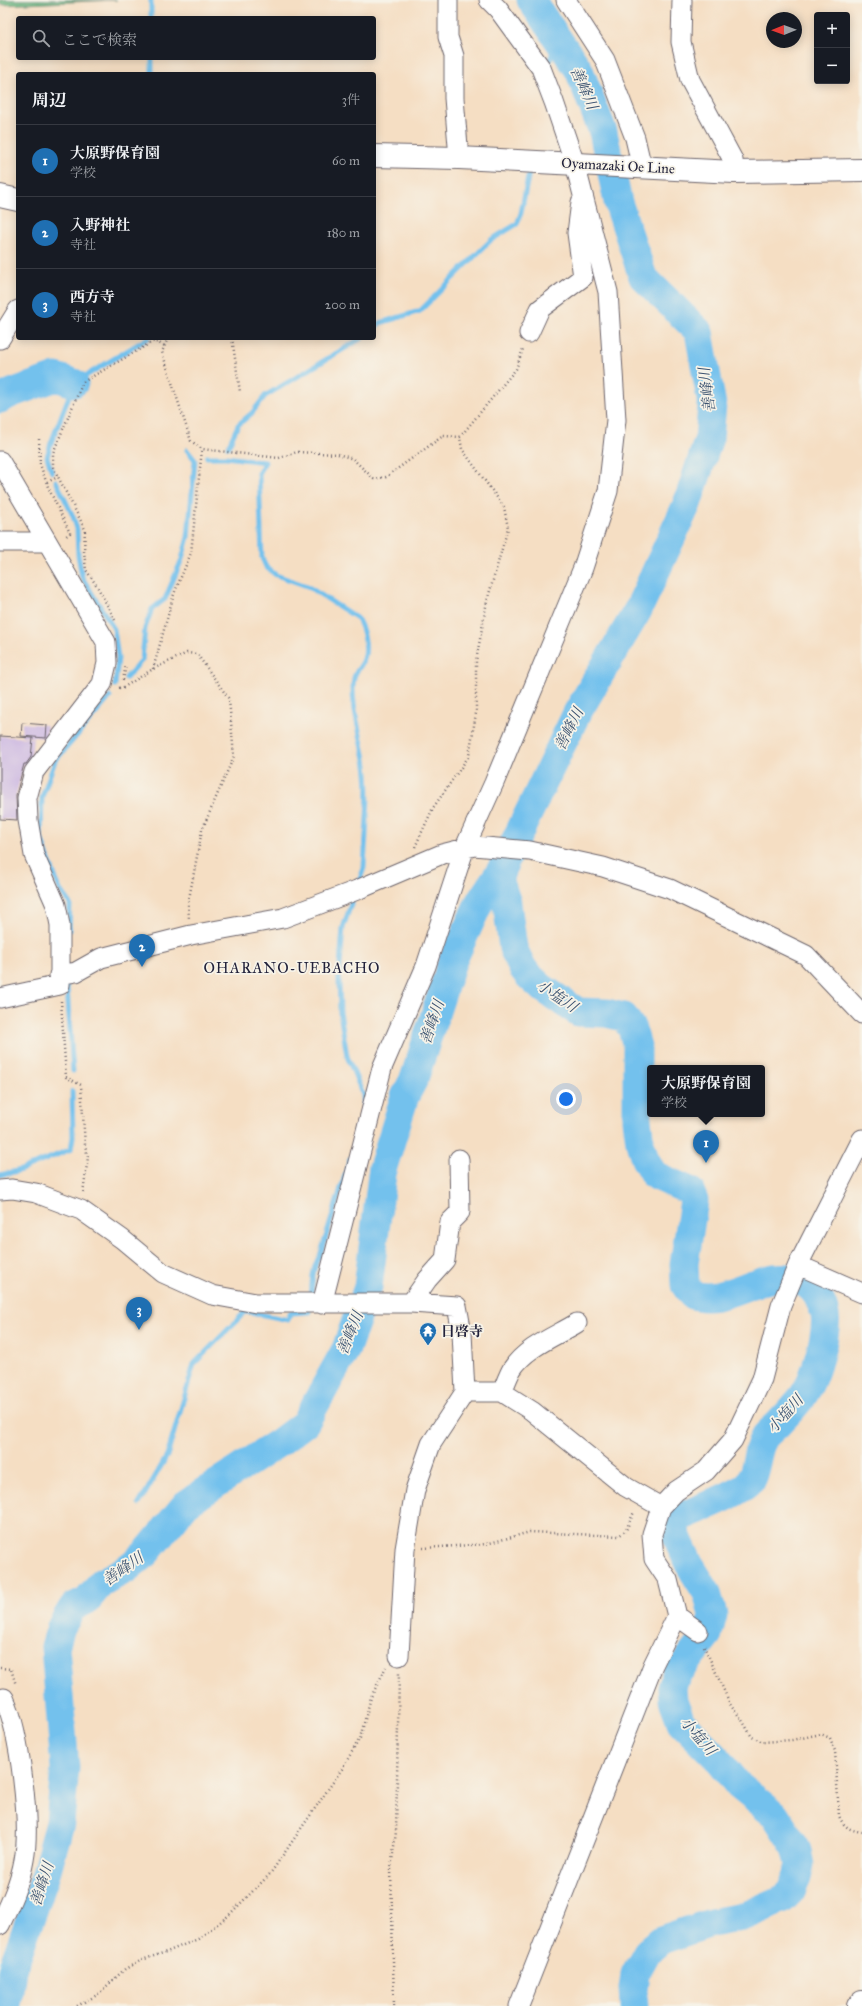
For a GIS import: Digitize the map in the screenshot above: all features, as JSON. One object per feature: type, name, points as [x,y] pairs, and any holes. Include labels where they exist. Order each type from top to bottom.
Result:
[{"type":"main road","name":"Oyamazaki Oe Line","points":[[376,156],[459,158],[734,172],[862,170]]},
{"type":"main road","points":[[0,196],[16,200]]},
{"type":"main road","points":[[858,2006],[862,2002]]},
{"type":"street","points":[[448,0],[448,37],[454,56],[454,98],[459,158]]},
{"type":"street","points":[[327,1304],[382,1068],[426,966],[494,783],[583,568],[608,491],[616,420],[608,292],[582,190],[578,164],[540,68],[498,9],[489,0]]},
{"type":"street","points":[[566,0],[605,60],[635,138],[639,167]]},
{"type":"street","points":[[682,0],[681,42],[690,80],[733,160],[734,172]]},
{"type":"street","points":[[529,333],[540,309],[583,276],[577,233],[582,190]]},
{"type":"street","points":[[0,339],[16,313]]},
{"type":"street","points":[[0,461],[106,642],[107,663],[102,684],[34,772],[27,798],[28,820],[34,855],[56,905],[60,925],[59,980]]},
{"type":"street","points":[[0,542],[47,542]]},
{"type":"street","points":[[0,998],[59,980],[101,958],[191,936],[283,918],[357,890],[442,854],[470,846],[530,851],[602,867],[670,889],[806,955],[862,1014]]},
{"type":"street","points":[[519,2006],[653,1665],[678,1616],[675,1600],[668,1580],[654,1559],[652,1534],[661,1506],[676,1491],[706,1471],[733,1440],[762,1379],[782,1306],[794,1274],[862,1139]]},
{"type":"street","points":[[411,1303],[427,1280],[445,1260],[450,1222],[460,1212],[459,1159]]},
{"type":"street","points":[[0,1190],[12,1189],[36,1193],[81,1210],[122,1239],[163,1273],[212,1295],[256,1303],[411,1303],[457,1306],[462,1333],[465,1392],[431,1444],[415,1490],[404,1549],[398,1656]]},
{"type":"street","points":[[794,1274],[862,1293]]},
{"type":"street","points":[[502,1392],[513,1369],[534,1347],[553,1338],[577,1323]]},
{"type":"street","points":[[465,1392],[502,1392],[532,1411],[626,1487],[641,1497],[661,1506]]},
{"type":"street","points":[[678,1616],[698,1631]]},
{"type":"street","points":[[0,1700],[4,1698],[9,1708],[16,1737],[27,1824],[24,1859],[15,1894],[0,1925]]},
{"type":"path","points":[[405,869],[433,808],[469,756],[476,713],[476,661],[487,601],[508,528],[504,507],[462,448],[460,437],[516,369],[529,333]]},
{"type":"path","points":[[167,340],[162,352],[190,441],[202,449],[279,458],[297,452],[338,454],[353,459],[374,479],[386,477],[443,436],[460,437]]},
{"type":"path","points":[[232,340],[240,392]]},
{"type":"path","points":[[118,625],[97,586],[86,570],[84,529],[53,467],[53,453],[82,382],[154,341],[165,346]]},
{"type":"path","points":[[39,439],[40,464],[46,482],[70,533],[63,539],[47,542]]},
{"type":"path","points":[[153,669],[174,594],[191,553],[202,449]]},
{"type":"path","points":[[46,482],[58,477]]},
{"type":"path","points":[[99,688],[111,690],[120,688],[187,652],[197,654],[229,699],[234,756],[202,830],[188,904],[191,936]]},
{"type":"path","points":[[120,688],[126,670],[126,663]]},
{"type":"path","points":[[59,980],[66,1077],[82,1085],[85,1146],[88,1157],[81,1210]]},
{"type":"path","points":[[404,1549],[486,1544],[530,1532],[619,1536],[626,1530],[641,1497]]},
{"type":"path","points":[[705,1650],[731,1706],[742,1720],[752,1737],[763,1742],[792,1740],[821,1734],[830,1738],[835,1751],[839,1816],[843,1825],[854,1831],[862,1832]]},
{"type":"path","points":[[77,2006],[97,1995],[125,1969],[142,1960],[169,1952],[198,1939],[228,1916],[270,1874],[342,1769],[360,1738],[371,1697],[383,1670],[398,1656]]},
{"type":"path","points":[[394,2006],[391,1868],[396,1832],[398,1656]]},
{"type":"green space","points":[[0,0],[117,0],[0,5]]},
{"type":"building","points":[[22,723],[47,725],[46,738],[21,736]]},
{"type":"building","points":[[0,736],[33,738],[31,757],[26,764],[24,764],[16,795],[17,820],[0,819]]},
{"type":"waterway","points":[[151,0],[151,16]]},
{"type":"waterway","name":"善峰川","points":[[7,2006],[12,1970],[45,1877],[60,1823],[65,1768],[55,1647],[61,1627],[73,1607],[87,1600],[102,1582],[125,1570],[146,1553],[186,1504],[280,1442],[305,1423],[346,1349],[368,1287],[383,1167],[405,1096],[414,1079],[452,962],[479,903],[501,870],[577,713],[638,610],[687,504],[709,438],[712,405],[699,332],[643,277],[618,202],[603,132],[579,70],[531,0]]},
{"type":"waterway","points":[[548,67],[557,37]]},
{"type":"waterway","points":[[152,60],[152,72]]},
{"type":"waterway","points":[[376,327],[380,323],[420,311],[491,240],[517,224],[521,213],[529,172]]},
{"type":"waterway","points":[[52,472],[47,457],[74,383],[145,340]]},
{"type":"waterway","points":[[228,447],[238,425],[252,413],[265,396],[359,340]]},
{"type":"waterway","points":[[0,399],[56,377],[74,383]]},
{"type":"waterway","points":[[126,678],[142,660],[145,628],[152,609],[165,599],[182,559],[188,537],[195,460],[187,450]]},
{"type":"waterway","points":[[207,457],[226,457],[265,462],[259,472],[262,558],[266,567],[276,575],[307,586],[357,618],[362,627],[366,649],[363,662],[354,678],[353,689],[355,713],[366,763],[368,785],[364,868],[359,882]]},
{"type":"waterway","points":[[56,481],[73,516],[77,529],[78,555],[82,577],[114,629],[118,658],[115,685]]},
{"type":"waterway","points":[[69,930],[70,904],[60,890],[41,838],[42,797],[55,761],[110,697]]},
{"type":"waterway","name":"小塩川","points":[[501,870],[500,882],[507,903],[513,948],[522,967],[528,975],[541,987],[578,1012],[606,1013],[624,1017],[632,1029],[637,1046],[637,1120],[640,1142],[645,1159],[654,1175],[690,1191],[694,1201],[684,1264],[685,1285],[692,1295],[701,1297],[719,1295],[769,1279],[781,1277],[794,1279],[810,1287],[821,1302],[825,1315],[822,1345],[812,1379],[803,1396],[787,1415],[764,1438],[759,1448],[754,1471],[750,1481],[745,1486],[728,1496],[678,1518],[673,1528],[689,1564],[707,1593],[713,1615],[708,1634],[676,1675],[672,1688],[673,1700],[681,1722],[717,1758],[739,1786],[775,1815],[796,1848],[800,1864],[797,1878],[791,1891],[783,1899],[742,1917],[711,1923],[661,1940],[647,1952],[635,1974],[633,1988],[634,2006]]},
{"type":"waterway","points":[[352,901],[343,928],[339,978],[340,1012],[347,1056],[363,1095],[364,1109]]},
{"type":"waterway","points":[[67,987],[73,1071]]},
{"type":"waterway","points":[[0,1175],[21,1170],[71,1149],[73,1137],[72,1091]]},
{"type":"waterway","points":[[311,1298],[315,1265],[320,1256],[350,1159]]},
{"type":"waterway","points":[[139,1504],[167,1456],[194,1364],[246,1311],[288,1320],[290,1313],[309,1312]]},
{"type":"place","name":"入野神社","points":[[142,967]]},
{"type":"place","name":"大原野保育園","points":[[706,1163]]},
{"type":"place","name":"西方寺","points":[[139,1330]]},
{"type":"place","name":"日啓寺","points":[[428,1346]]},
{"type":"district","name":"OHARANO-UEBACHO","points":[[292,968]]}]
